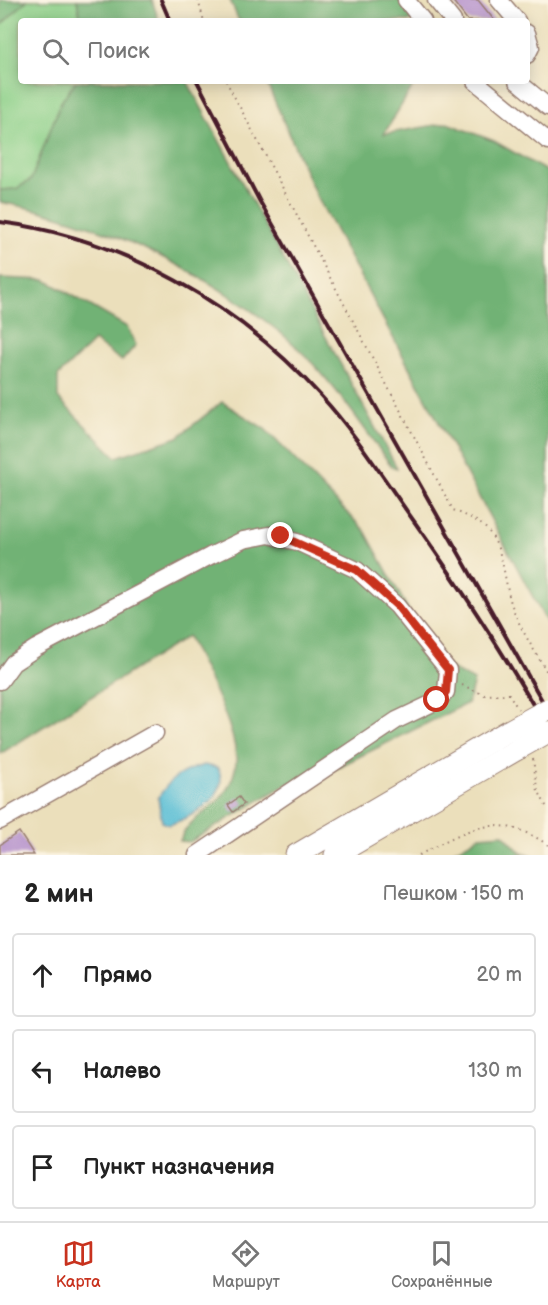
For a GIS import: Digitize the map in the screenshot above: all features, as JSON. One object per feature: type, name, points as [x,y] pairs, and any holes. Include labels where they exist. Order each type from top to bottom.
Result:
[{"type":"main road","points":[[334,855],[513,740],[548,709]]},
{"type":"main road","points":[[296,855],[513,740],[548,732]]},
{"type":"lane","points":[[405,0],[420,18]]},
{"type":"lane","points":[[436,0],[451,18]]},
{"type":"lane","points":[[500,0],[515,18]]},
{"type":"lane","points":[[479,84],[548,141]]},
{"type":"lane","points":[[521,84],[548,107]]},
{"type":"lane","points":[[0,681],[13,663],[36,648],[210,556],[257,535],[281,536],[297,542],[357,570],[373,584],[397,606],[448,670],[446,692],[437,700],[398,720],[197,855]]},
{"type":"lane","points":[[0,821],[155,733]]},
{"type":"path","points":[[198,0],[203,18]]},
{"type":"path","points":[[227,84],[453,510],[482,524],[490,533],[499,552],[511,604],[520,626],[548,674]]},
{"type":"path","points":[[419,855],[483,825],[514,827],[548,845]]},
{"type":"green space","points":[[0,0],[27,0],[0,26]]},
{"type":"green space","points":[[27,0],[77,0],[80,18],[18,18],[18,84],[74,84],[61,102],[31,180],[16,189],[0,190],[0,26]]},
{"type":"green space","points":[[77,0],[152,0],[158,18],[80,18]]},
{"type":"green space","points":[[230,0],[407,0],[422,18],[238,18]]},
{"type":"green space","points":[[74,84],[189,84],[397,468],[392,467],[341,397],[313,364],[282,334],[251,310],[184,269],[113,235],[38,210],[0,202],[0,190],[16,189],[31,180],[61,102]]},
{"type":"green space","points":[[267,84],[414,84],[384,134],[447,123],[494,141],[548,172],[548,625],[314,191]]},
{"type":"green space","points":[[0,278],[46,280],[127,327],[136,345],[122,361],[94,341],[58,376],[58,398],[116,457],[178,437],[222,402],[265,429],[365,531],[440,663],[474,681],[468,703],[324,774],[285,785],[190,842],[180,841],[183,833],[193,821],[223,795],[233,777],[236,756],[234,742],[223,711],[188,636],[0,754]]},
{"type":"green space","points":[[503,834],[521,853],[533,855],[447,855],[480,836]]},
{"type":"water","points":[[204,765],[218,768],[221,778],[214,797],[188,817],[169,825],[162,822],[158,798],[167,785],[177,776]]},
{"type":"building","points":[[452,0],[478,0],[493,18],[466,18]]},
{"type":"building","points":[[239,797],[244,804],[233,812],[228,805]]},
{"type":"building","points":[[19,832],[34,855],[0,855],[0,845]]},
{"type":"railway","points":[[161,0],[169,18]]},
{"type":"railway","points":[[199,84],[259,200],[548,711]]},
{"type":"railway","points":[[0,222],[46,230],[91,243],[176,280],[253,332],[288,363],[347,426],[370,458],[485,626],[548,731]]},
{"type":"route","points":[[281,536],[357,570],[397,606],[448,670],[449,680],[446,692],[437,700]]}]
